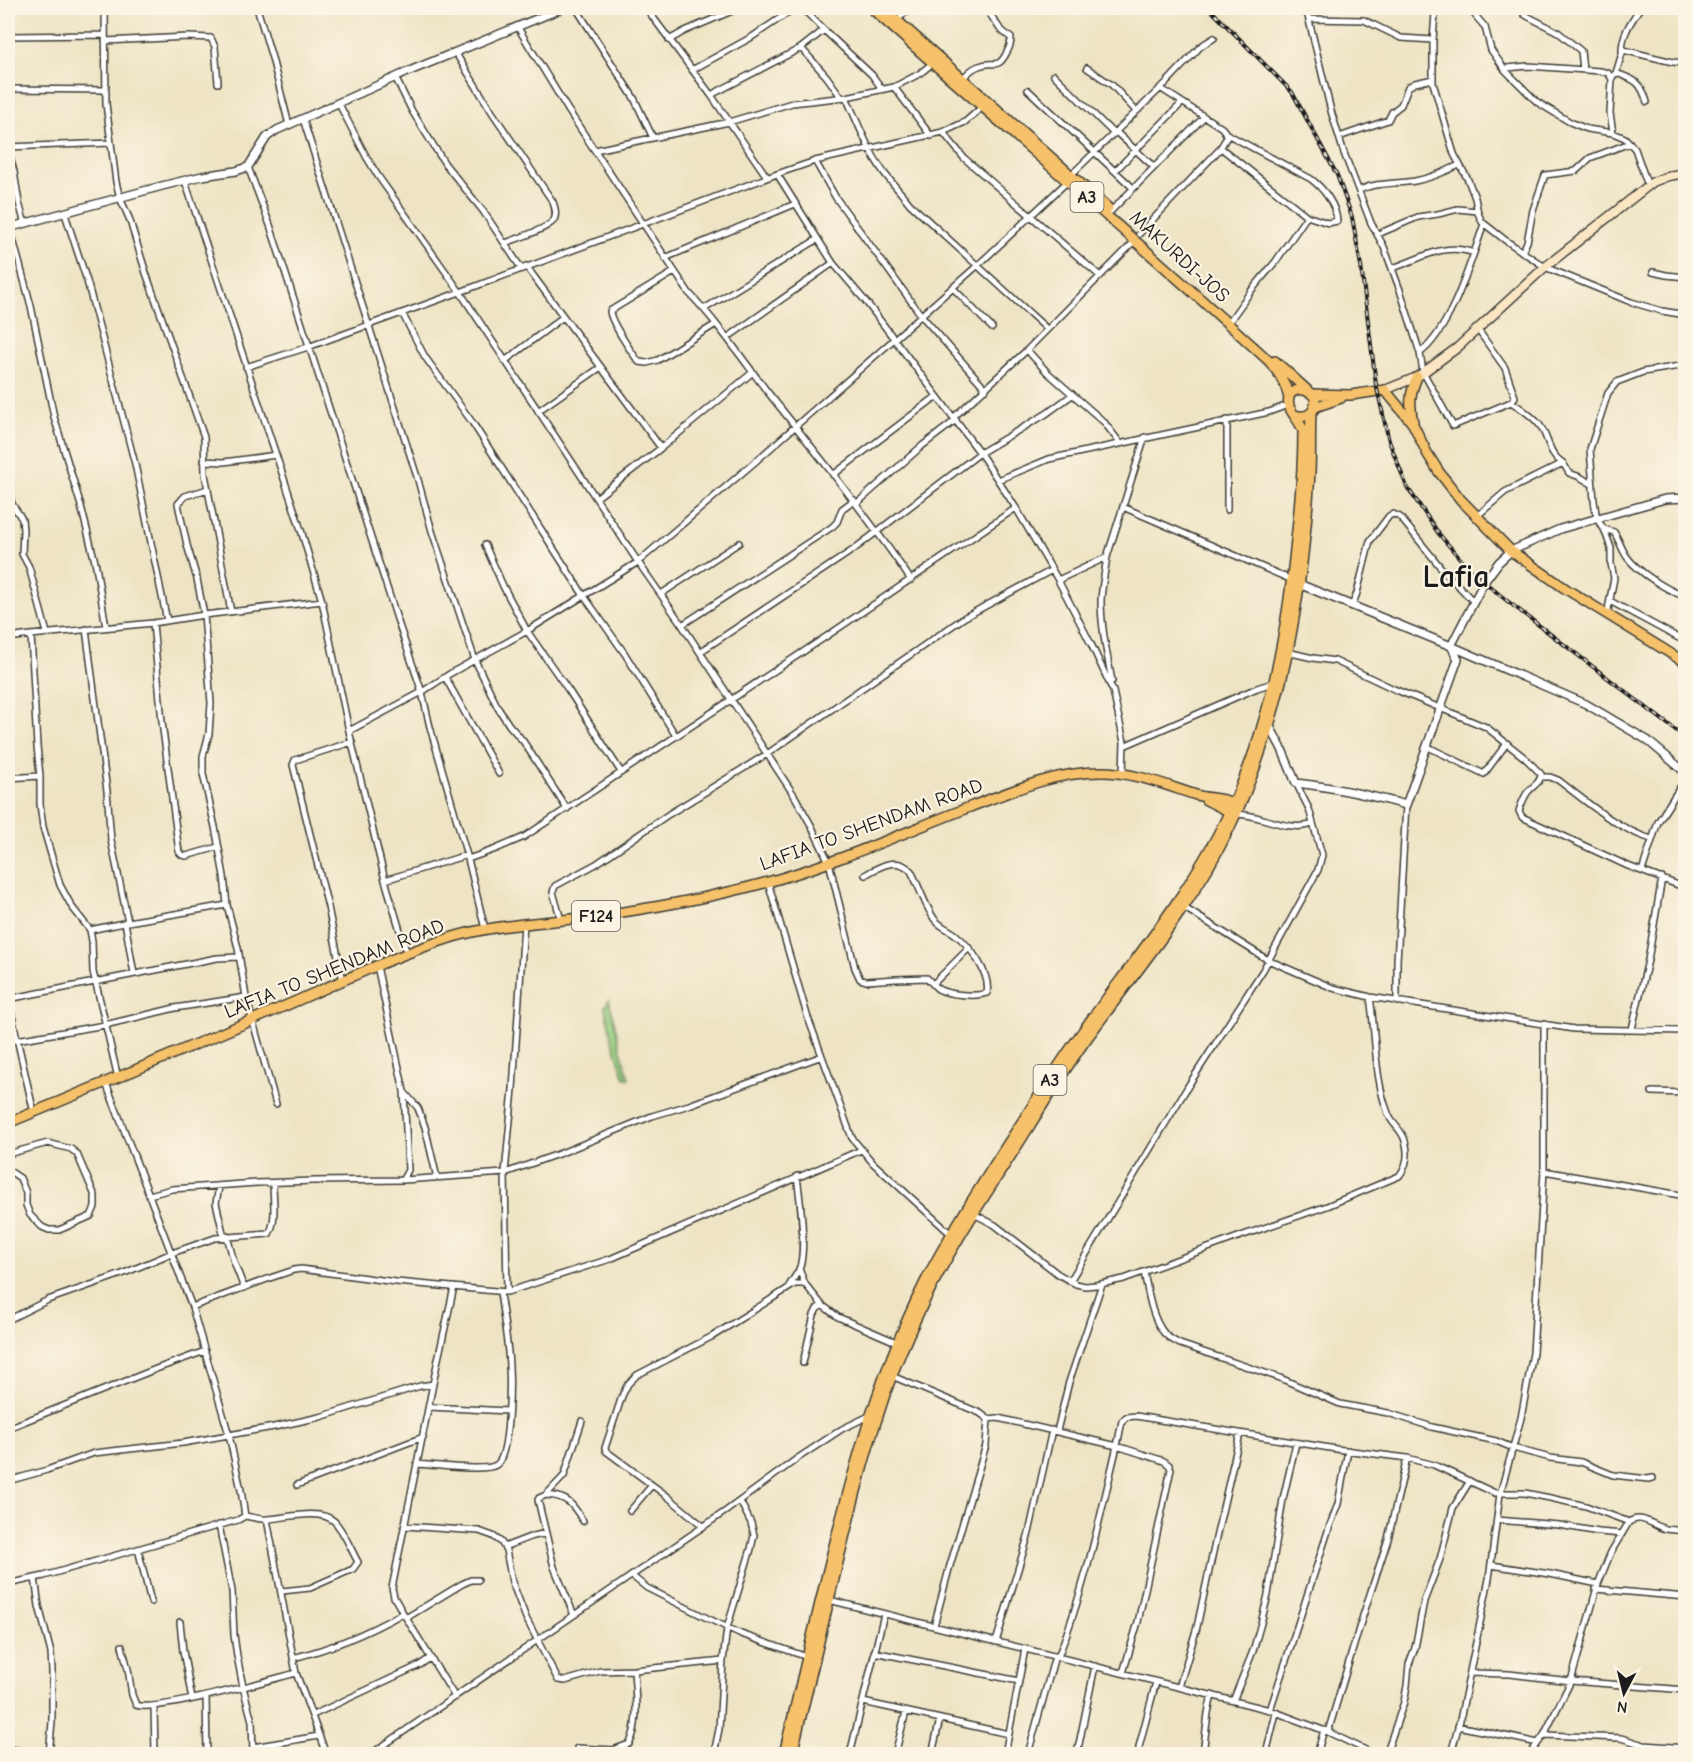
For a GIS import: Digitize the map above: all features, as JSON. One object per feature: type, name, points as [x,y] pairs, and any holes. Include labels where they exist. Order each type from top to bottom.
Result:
[{"type":"main road","name":"MAKURDI-JOS","points":[[871,8],[1070,177],[1310,392]]},
{"type":"main road","name":"MAKURDI-JOS","points":[[883,8],[963,78],[985,104]]},
{"type":"main road","points":[[1289,401],[1291,394],[1298,389],[1351,395],[1385,390],[1420,374],[1478,330],[1545,267],[1648,186],[1659,179],[1686,173]]},
{"type":"main road","name":"MAKURDI-JOS","points":[[1070,177],[1111,210],[1269,361],[1279,373],[1288,391],[1289,401]]},
{"type":"main road","points":[[1413,424],[1410,406],[1411,390],[1420,374]]},
{"type":"main road","points":[[1385,390],[1413,424],[1439,472],[1461,500],[1511,551],[1607,615],[1686,663]]},
{"type":"main road","name":"A3","points":[[792,1755],[868,1449],[892,1376],[955,1237],[979,1188],[1071,1047],[1149,942],[1236,810],[1273,683],[1304,545],[1313,411],[1316,400],[1310,392]]},
{"type":"main road","points":[[1295,415],[1303,417],[1351,395]]},
{"type":"main road","name":"A3","points":[[784,1755],[853,1472],[869,1416],[897,1342],[935,1263],[974,1214],[1084,1043],[1161,940],[1213,860],[1254,773],[1274,708],[1287,652],[1295,582],[1303,431],[1289,401]]},
{"type":"main road","name":"LAFIA TO SHENDAM ROAD","points":[[8,1123],[377,966],[455,937],[485,929],[680,902],[768,882],[829,862],[1033,783],[1069,774],[1101,772],[1123,774],[1156,781],[1236,810]]},
{"type":"street","points":[[105,8],[106,90],[116,182],[204,437],[205,474],[231,612]]},
{"type":"street","points":[[256,8],[272,58],[289,125]]},
{"type":"street","points":[[106,627],[96,566],[81,506],[54,417],[31,306],[9,228],[185,181],[236,171],[248,166],[267,137],[289,125],[563,8]]},
{"type":"street","points":[[576,8],[634,98],[653,138]]},
{"type":"street","points":[[646,8],[711,95],[767,177]]},
{"type":"street","points":[[669,40],[739,8]]},
{"type":"street","points":[[802,8],[872,75],[882,89]]},
{"type":"street","points":[[897,20],[906,12],[927,8]]},
{"type":"street","points":[[963,78],[981,65],[1003,62],[1010,46],[1011,38],[1000,29],[986,8]]},
{"type":"street","points":[[1306,8],[1339,137],[1392,268],[1420,353],[1420,374],[1453,426],[1511,402],[1515,397],[1504,368],[1478,330]]},
{"type":"street","points":[[1437,8],[1433,39],[1433,79],[1451,144],[1472,190],[1484,224],[1545,267],[1631,302],[1686,315]]},
{"type":"street","points":[[1471,8],[1485,27],[1491,50],[1505,70],[1537,102],[1570,122],[1587,129],[1622,136],[1638,155],[1648,186]]},
{"type":"street","points":[[1522,8],[1524,14],[1558,32],[1581,51],[1582,70]]},
{"type":"street","points":[[1613,133],[1610,114],[1614,75],[1627,28],[1640,8]]},
{"type":"street","points":[[692,70],[752,37],[791,9]]},
{"type":"street","points":[[1309,19],[1364,20],[1401,38],[1433,39]]},
{"type":"street","points":[[517,26],[568,110],[688,293],[716,324],[878,531],[911,580]]},
{"type":"street","points":[[711,95],[801,48],[824,30]]},
{"type":"street","points":[[8,36],[212,38],[218,83]]},
{"type":"street","points":[[350,731],[527,631],[638,561],[978,266],[1201,46],[1214,38]]},
{"type":"street","points":[[801,48],[844,97],[884,173],[910,204],[1047,329]]},
{"type":"street","points":[[1622,51],[1686,63]]},
{"type":"street","points":[[456,52],[492,112],[553,202],[556,211],[549,225],[505,243]]},
{"type":"street","points":[[596,150],[729,122],[792,103],[844,97],[894,87],[919,74],[933,63]]},
{"type":"street","points":[[1505,70],[1528,66],[1600,71],[1637,82],[1643,89],[1647,102]]},
{"type":"street","points":[[1087,68],[1112,85],[1136,111]]},
{"type":"street","points":[[1054,75],[1154,167]]},
{"type":"street","points":[[395,78],[412,111],[445,164],[661,448]]},
{"type":"street","points":[[1339,137],[1389,120],[1392,112],[1401,105],[1408,87],[1433,79]]},
{"type":"street","points":[[894,87],[931,136]]},
{"type":"street","points":[[1160,88],[1222,128],[1227,134],[1311,179],[1325,192],[1338,220],[1328,223],[1307,216],[1221,148]]},
{"type":"street","points":[[8,89],[106,90]]},
{"type":"street","points":[[1028,90],[1133,188]]},
{"type":"street","points":[[1115,171],[1182,103]]},
{"type":"street","points":[[339,104],[378,176],[459,292],[800,805],[829,862],[855,968],[860,979],[866,981],[927,978],[936,988],[944,991],[979,996],[987,993],[989,986],[986,975],[969,948],[955,934],[934,920],[915,878],[905,865],[889,863],[865,875]]},
{"type":"street","points":[[246,367],[402,313],[767,177],[815,161],[943,132],[965,122],[985,104]]},
{"type":"street","points":[[1111,210],[1204,117]]},
{"type":"street","points":[[303,119],[418,480],[432,531],[475,660],[498,708],[523,741],[567,809]]},
{"type":"street","points":[[943,132],[964,158],[1100,276]]},
{"type":"street","points":[[682,625],[832,527],[843,509],[855,502],[955,419],[1100,276],[1221,148],[1227,134]]},
{"type":"street","points":[[25,224],[8,148],[111,143]]},
{"type":"street","points":[[1522,252],[1527,242],[1533,210],[1545,175],[1576,171],[1590,158],[1630,143]]},
{"type":"street","points":[[815,161],[836,198],[921,315],[986,389]]},
{"type":"street","points":[[1359,190],[1376,184],[1432,177],[1459,165]]},
{"type":"street","points":[[248,166],[270,225],[422,692],[468,857],[485,929]]},
{"type":"street","points":[[777,174],[833,262],[955,419],[998,480],[1058,580],[1092,644],[1113,691]]},
{"type":"street","points":[[185,181],[301,530],[322,601],[385,880],[407,954]]},
{"type":"street","points":[[665,258],[795,204]]},
{"type":"street","points":[[1378,234],[1418,217],[1458,209],[1478,211]]},
{"type":"street","points":[[65,214],[87,281],[135,464],[167,621]]},
{"type":"street","points":[[1231,319],[1307,216]]},
{"type":"street","points":[[1420,353],[1434,340],[1447,319],[1484,224]]},
{"type":"street","points":[[704,309],[818,239]]},
{"type":"street","points":[[1392,268],[1433,251],[1453,249],[1474,253]]},
{"type":"street","points":[[727,338],[833,262]]},
{"type":"street","points":[[674,272],[610,311],[611,320],[639,362],[655,361],[716,324]]},
{"type":"street","points":[[1653,272],[1686,277]]},
{"type":"street","points":[[953,288],[992,328]]},
{"type":"street","points":[[402,313],[425,357],[472,422],[584,596],[625,654],[676,736]]},
{"type":"street","points":[[505,361],[563,317]]},
{"type":"street","points":[[1027,350],[1047,372],[1104,422],[1120,443]]},
{"type":"street","points":[[1607,615],[1614,578],[1611,548],[1604,529],[1597,519],[1590,449],[1608,393],[1613,386],[1643,372],[1686,365]]},
{"type":"street","points":[[538,411],[601,367]]},
{"type":"street","points":[[596,498],[753,372]]},
{"type":"street","points":[[700,652],[843,557],[980,453],[1046,414],[1072,395]]},
{"type":"street","points":[[833,475],[937,396]]},
{"type":"street","points":[[998,480],[1049,459],[1269,411],[1289,401]]},
{"type":"street","points":[[1511,402],[1540,424],[1550,448],[1569,473],[1593,484]]},
{"type":"street","points":[[1227,420],[1227,510]]},
{"type":"street","points":[[1123,774],[1124,746],[1113,691],[1101,597],[1107,557],[1145,437]]},
{"type":"street","points":[[204,461],[216,462],[276,455]]},
{"type":"street","points":[[205,474],[216,462]]},
{"type":"street","points":[[1477,516],[1505,492],[1563,463]]},
{"type":"street","points":[[8,489],[12,504],[22,519],[22,554],[30,567],[47,633]]},
{"type":"street","points":[[208,489],[185,496],[178,504],[204,615],[211,703],[209,734],[203,756],[203,774],[246,997],[276,1104]]},
{"type":"street","points":[[1451,646],[1484,582],[1499,562],[1511,551],[1553,532],[1665,499],[1686,498]]},
{"type":"street","points":[[1123,507],[1586,704],[1647,740],[1686,773]]},
{"type":"street","points":[[385,880],[496,849],[524,837],[1016,508]]},
{"type":"street","points":[[1352,606],[1370,541],[1393,514],[1400,518],[1442,569],[1474,602]]},
{"type":"street","points":[[1604,529],[1614,532],[1634,564],[1669,590],[1686,597]]},
{"type":"street","points":[[661,594],[739,543]]},
{"type":"street","points":[[485,546],[527,631],[621,772]]},
{"type":"street","points":[[1058,580],[1107,557]]},
{"type":"street","points":[[561,920],[553,892],[555,886],[596,864],[669,814],[767,754],[965,617],[1052,570]]},
{"type":"street","points":[[8,638],[153,623],[322,601]]},
{"type":"street","points":[[1610,601],[1686,642]]},
{"type":"street","points":[[153,623],[162,722],[179,852],[186,856],[218,847]]},
{"type":"street","points":[[86,629],[111,840],[134,974]]},
{"type":"street","points":[[31,635],[43,827],[60,885],[72,908],[90,930],[94,983],[118,1078]]},
{"type":"street","points":[[1397,1002],[1397,961],[1406,805],[1458,659],[1451,646]]},
{"type":"street","points":[[1287,652],[1335,661],[1486,728],[1538,770],[1542,777]]},
{"type":"street","points":[[445,677],[499,774]]},
{"type":"street","points":[[1124,746],[1273,683]]},
{"type":"street","points":[[1070,1281],[1268,960],[1320,866],[1322,855],[1309,808],[1281,747],[1268,725]]},
{"type":"street","points":[[343,981],[293,765],[295,760],[352,742]]},
{"type":"street","points":[[1426,746],[1484,774],[1507,743]]},
{"type":"street","points":[[8,778],[40,776]]},
{"type":"street","points":[[1542,777],[1558,780],[1612,820],[1651,839]]},
{"type":"street","points":[[1542,777],[1523,800],[1519,812],[1522,817],[1642,871],[1686,888]]},
{"type":"street","points":[[1642,871],[1651,839],[1664,810],[1686,778]]},
{"type":"street","points":[[1296,783],[1324,786],[1406,805]]},
{"type":"street","points":[[1236,810],[1284,825],[1313,824]]},
{"type":"street","points":[[1632,1029],[1648,960],[1662,878]]},
{"type":"street","points":[[768,882],[807,1015],[852,1138],[861,1150],[955,1237]]},
{"type":"street","points":[[90,930],[227,905]]},
{"type":"street","points":[[1183,907],[1268,960],[1333,988],[1397,1002],[1574,1029],[1686,1030]]},
{"type":"street","points":[[507,1292],[505,1173],[524,924]]},
{"type":"street","points":[[933,984],[969,948]]},
{"type":"street","points":[[34,1113],[8,999],[217,958],[239,957]]},
{"type":"street","points":[[377,966],[404,1091],[408,1170],[403,1180]]},
{"type":"street","points":[[16,1040],[105,1025],[175,1008],[246,997]]},
{"type":"street","points":[[974,1214],[995,1225],[1058,1274],[1085,1286],[1124,1280],[1327,1206],[1399,1176],[1406,1168],[1405,1140],[1401,1130],[1388,1114],[1376,1068],[1375,1027],[1370,997]]},
{"type":"street","points":[[1451,1755],[1491,1565],[1500,1494],[1521,1418],[1533,1353],[1544,1171],[1544,1024]]},
{"type":"street","points":[[149,1195],[172,1190],[273,1183],[403,1180],[505,1173],[652,1116],[822,1056]]},
{"type":"street","points":[[106,1083],[192,1307],[228,1435],[245,1516]]},
{"type":"street","points":[[404,1091],[418,1108],[437,1178]]},
{"type":"street","points":[[1652,1092],[1686,1093]]},
{"type":"street","points":[[8,1154],[48,1143],[71,1149],[77,1154],[95,1196],[94,1211],[88,1218],[59,1230],[52,1231],[42,1227],[33,1220],[28,1212],[26,1193],[20,1178],[8,1170]]},
{"type":"street","points":[[192,1307],[301,1269],[396,1282],[507,1292],[610,1259],[861,1150]]},
{"type":"street","points":[[1544,1171],[1686,1196]]},
{"type":"street","points":[[797,1176],[802,1233],[799,1269],[805,1284],[822,1305],[838,1317],[897,1342]]},
{"type":"street","points":[[8,1320],[48,1300],[214,1238],[271,1232],[273,1183]]},
{"type":"street","points":[[219,1187],[216,1203],[225,1237],[244,1288]]},
{"type":"street","points":[[788,1287],[799,1269]]},
{"type":"street","points":[[1144,1272],[1152,1306],[1160,1326],[1165,1335],[1180,1344],[1280,1378],[1340,1404],[1388,1413],[1436,1428],[1496,1441],[1550,1458],[1581,1462],[1613,1475],[1653,1478]]},
{"type":"street","points":[[703,1526],[606,1451],[622,1396],[628,1384],[649,1368],[713,1336],[788,1287],[805,1284]]},
{"type":"street","points":[[996,1642],[1029,1533],[1054,1431],[1102,1284]]},
{"type":"street","points":[[454,1287],[392,1588],[404,1616],[455,1697]]},
{"type":"street","points":[[418,1464],[474,1468],[497,1465],[503,1456],[508,1411],[509,1365],[500,1293]]},
{"type":"street","points":[[802,1363],[814,1315],[822,1305]]},
{"type":"street","points":[[8,1428],[205,1351]]},
{"type":"street","points":[[892,1376],[980,1413],[988,1419],[998,1418],[1117,1446],[1164,1461],[1169,1465],[1171,1469],[1138,1622],[1123,1673]]},
{"type":"street","points":[[8,1481],[94,1453],[183,1443],[274,1427],[320,1417],[433,1384]]},
{"type":"street","points":[[429,1407],[508,1411]]},
{"type":"street","points":[[371,1755],[740,1501],[798,1458],[842,1429],[869,1416]]},
{"type":"street","points":[[1028,1755],[1057,1657],[1072,1621],[1081,1590],[1122,1421],[1126,1417],[1407,1458],[1434,1465],[1495,1493],[1525,1493],[1550,1498],[1586,1506],[1629,1522]]},
{"type":"street","points":[[934,1626],[986,1445],[988,1419]]},
{"type":"street","points":[[574,1615],[554,1567],[538,1500],[564,1476],[582,1421]]},
{"type":"street","points":[[1179,1687],[1197,1627],[1240,1434]]},
{"type":"street","points":[[297,1485],[423,1437]]},
{"type":"street","points":[[1233,1701],[1262,1623],[1283,1499],[1296,1443]]},
{"type":"street","points":[[1266,1755],[1273,1711],[1338,1504],[1348,1450]]},
{"type":"street","points":[[1317,1755],[1388,1539],[1407,1458]]},
{"type":"street","points":[[1386,1755],[1404,1702],[1409,1664],[1415,1648],[1424,1601],[1440,1558],[1453,1508],[1470,1481]]},
{"type":"street","points":[[630,1510],[652,1485]]},
{"type":"street","points":[[546,1495],[559,1496],[570,1503],[584,1521]]},
{"type":"street","points":[[714,1755],[719,1729],[727,1628],[754,1535],[740,1501]]},
{"type":"street","points":[[8,1584],[138,1549],[245,1516],[267,1520],[318,1515],[330,1519],[338,1526],[358,1562],[356,1566],[310,1588],[282,1592]]},
{"type":"street","points":[[1530,1755],[1544,1735],[1571,1681],[1597,1587],[1611,1552],[1629,1522],[1639,1518],[1666,1529],[1686,1531]]},
{"type":"street","points":[[267,1520],[296,1673],[326,1755]]},
{"type":"street","points":[[1497,1520],[1559,1524],[1622,1534]]},
{"type":"street","points":[[219,1525],[232,1591],[234,1635],[243,1687],[252,1720],[253,1755]]},
{"type":"street","points":[[405,1526],[479,1531],[495,1536],[504,1547],[512,1582],[526,1618],[556,1678],[560,1681],[600,1671],[723,1661]]},
{"type":"street","points":[[504,1547],[546,1533]]},
{"type":"street","points":[[138,1549],[151,1602]]},
{"type":"street","points":[[1491,1565],[1550,1574],[1597,1587],[1686,1597]]},
{"type":"street","points":[[632,1576],[647,1588],[727,1628],[807,1657]]},
{"type":"street","points":[[35,1578],[39,1606],[51,1653],[52,1722],[48,1755]]},
{"type":"street","points":[[293,1658],[322,1651],[354,1639],[404,1616],[462,1584],[478,1580]]},
{"type":"street","points":[[829,1600],[1273,1711],[1326,1731],[1374,1755]]},
{"type":"street","points":[[850,1755],[884,1614]]},
{"type":"street","points":[[180,1622],[192,1699]]},
{"type":"street","points":[[122,1646],[132,1695],[135,1704],[140,1707],[206,1696],[296,1673]]},
{"type":"street","points":[[1005,1755],[1025,1649]]},
{"type":"street","points":[[874,1652],[1019,1681]]},
{"type":"street","points":[[313,1716],[420,1665],[430,1658]]},
{"type":"street","points":[[1077,1755],[1095,1666]]},
{"type":"street","points":[[577,1748],[613,1750],[629,1744],[634,1734],[635,1721],[634,1670]]},
{"type":"street","points":[[1470,1673],[1509,1674],[1686,1690]]},
{"type":"street","points":[[1139,1755],[1156,1682]]},
{"type":"street","points":[[1203,1755],[1212,1695]]},
{"type":"street","points":[[206,1696],[207,1755]]},
{"type":"street","points":[[863,1702],[1009,1734]]},
{"type":"street","points":[[154,1706],[155,1755]]},
{"type":"street","points":[[895,1755],[906,1712]]},
{"type":"street","points":[[932,1755],[940,1719]]},
{"type":"street","points":[[1458,1726],[1538,1743]]},
{"type":"street","points":[[1544,1735],[1621,1738],[1644,1745],[1686,1748]]},
{"type":"street","points":[[253,1747],[320,1736]]},
{"type":"street","points":[[8,1749],[40,1755]]},
{"type":"green space","points":[[609,1000],[629,1078],[625,1078],[612,1039],[605,1007]]},
{"type":"railway","points":[[1209,8],[1292,92],[1337,175],[1352,217],[1361,266],[1376,384],[1389,441],[1407,487],[1439,534],[1469,569],[1686,738]]},
{"type":"district","name":"Lafia","points":[[1456,576]]}]
